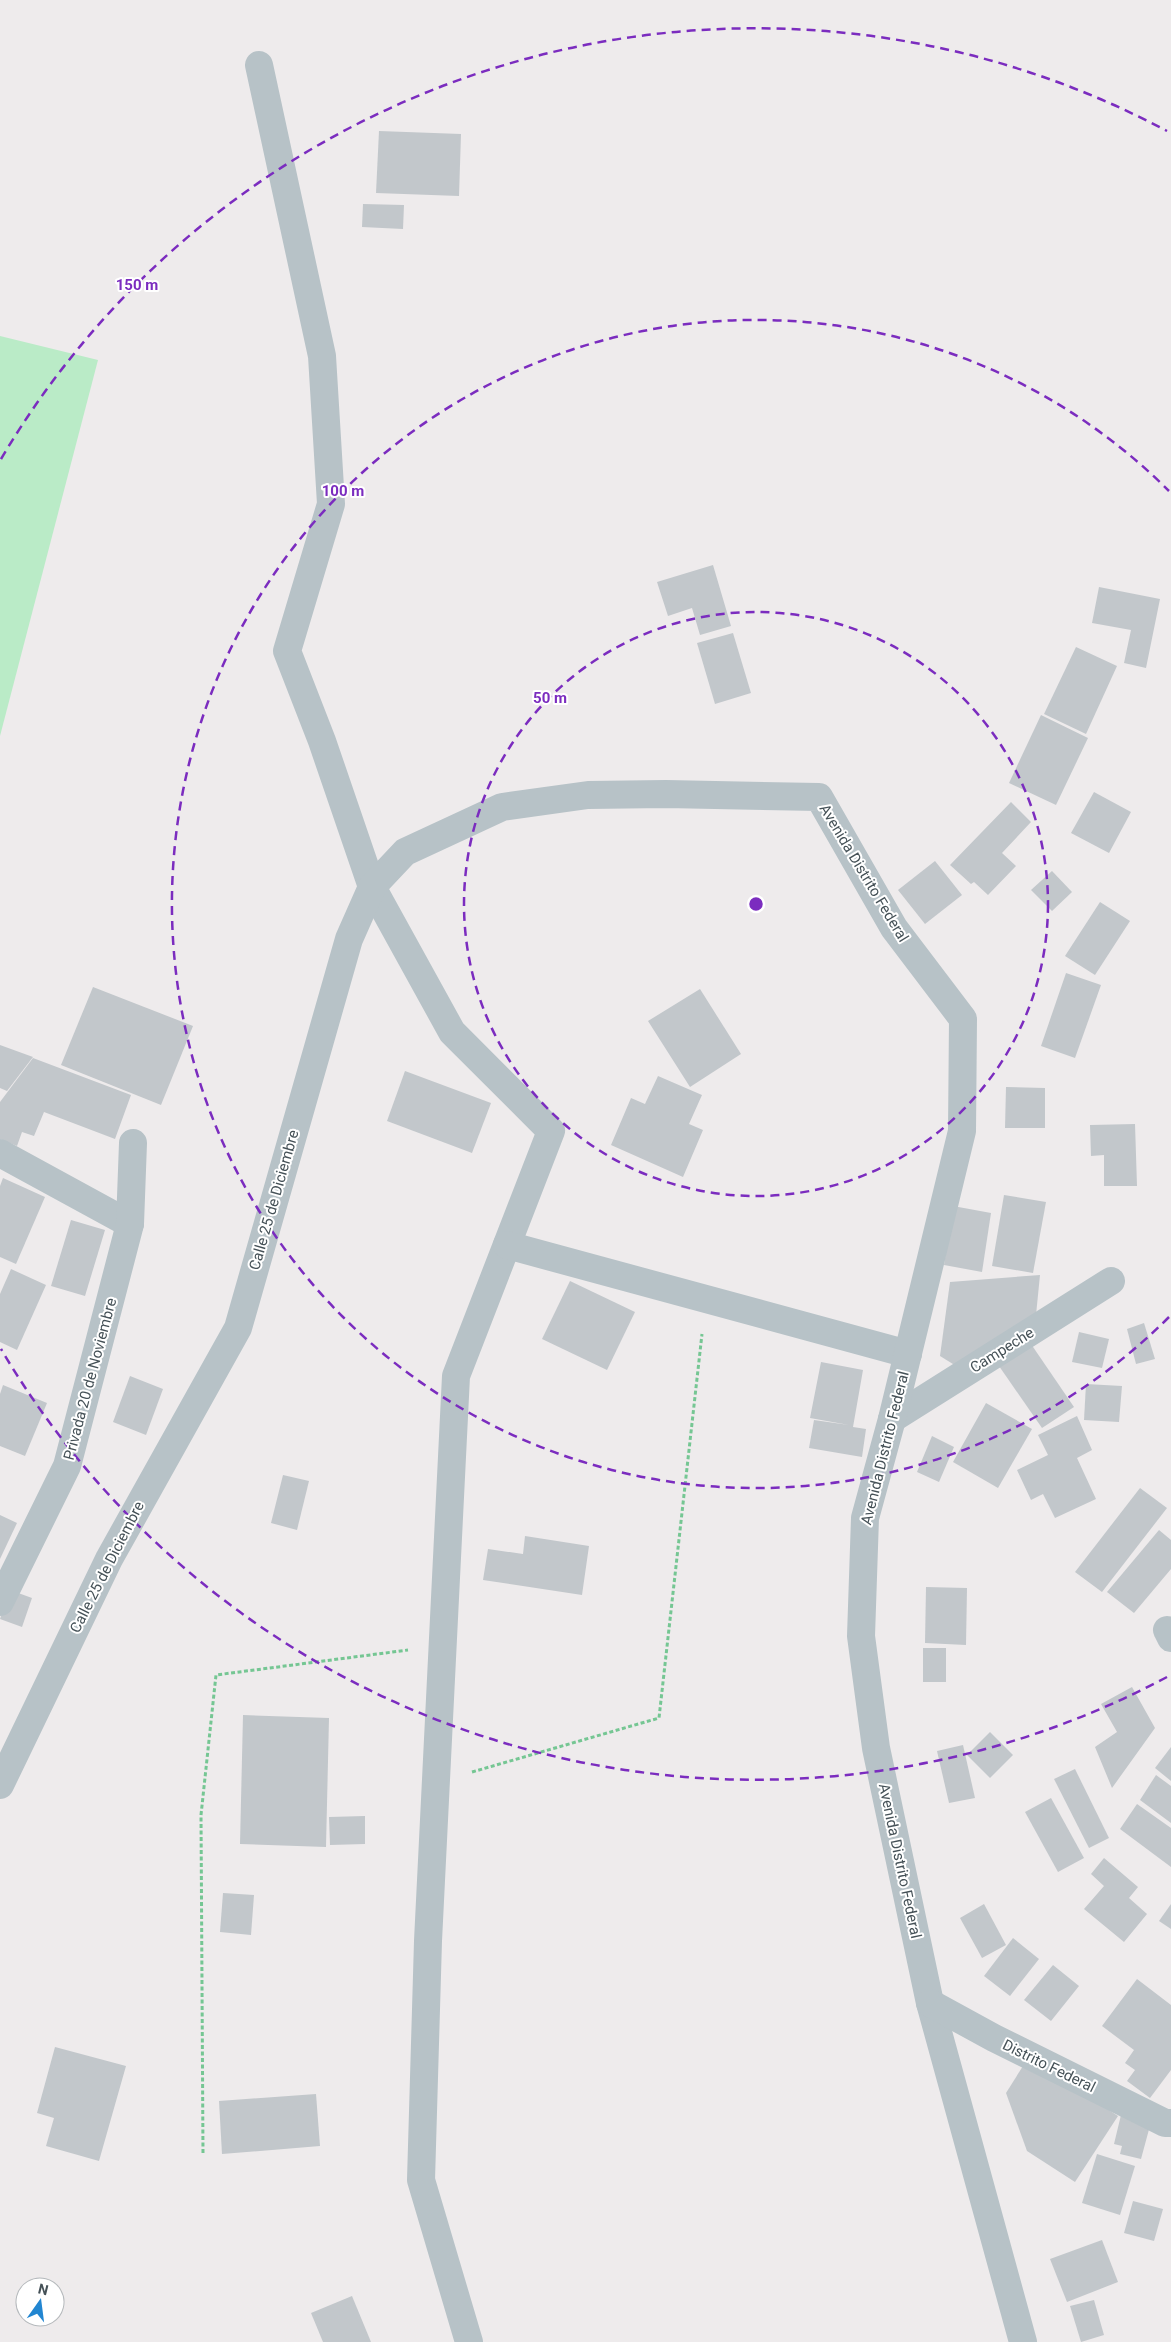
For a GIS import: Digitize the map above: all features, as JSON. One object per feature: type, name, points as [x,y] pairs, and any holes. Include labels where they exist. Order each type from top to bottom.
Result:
[{"type":"street","points":[[259,65],[322,356],[331,504],[286,651],[322,741],[372,887],[452,1032],[551,1131],[456,1376],[428,1941],[421,2180],[469,2342]]},
{"type":"street","name":"Calle 25 de Diciembre","points":[[0,1785],[109,1559],[238,1328],[349,938],[372,887],[405,852],[502,807],[588,795],[666,794]]},
{"type":"street","name":"Avenida Distrito Federal","points":[[666,794],[819,797],[894,928],[964,1019],[962,1131],[892,1419],[865,1518],[861,1636],[876,1748],[930,2004],[1023,2342]]},
{"type":"street","name":"Privada 20 de Noviembre","points":[[1,1595],[67,1466],[130,1224],[133,1142]]},
{"type":"street","points":[[0,1153],[130,1224]]},
{"type":"street","points":[[508,1245],[908,1354]]},
{"type":"street","name":"Campeche","points":[[892,1419],[1111,1281]]},
{"type":"street","name":"Distrito Federal","points":[[930,2004],[1011,2047],[1165,2123],[1171,2124]]},
{"type":"path","points":[[436,1782],[659,1718],[706,1299]]},
{"type":"path","points":[[203,2153],[201,1815],[216,1675],[444,1645]]},
{"type":"green space","points":[[0,336],[98,360],[0,736]]},
{"type":"building","points":[[379,131],[461,134],[459,196],[376,193]]},
{"type":"building","points":[[363,204],[404,205],[403,229],[362,227]]},
{"type":"building","points":[[713,565],[731,626],[700,635],[692,608],[668,616],[657,582]]},
{"type":"building","points":[[1099,587],[1160,599],[1146,668],[1124,663],[1131,630],[1092,623]]},
{"type":"building","points":[[733,633],[751,693],[715,704],[697,643]]},
{"type":"building","points":[[1076,647],[1117,666],[1086,734],[1044,714]]},
{"type":"building","points":[[1041,715],[1088,738],[1056,805],[1009,783]]},
{"type":"building","points":[[1094,792],[1131,812],[1109,853],[1071,833]]},
{"type":"building","points":[[1011,802],[1031,822],[1002,853],[1016,866],[988,895],[974,882],[971,884],[950,865]]},
{"type":"building","points":[[935,861],[962,895],[925,924],[898,890]]},
{"type":"building","points":[[1052,871],[1072,892],[1052,911],[1031,890]]},
{"type":"building","points":[[1100,902],[1130,921],[1095,975],[1065,956]]},
{"type":"building","points":[[1066,973],[1101,985],[1075,1058],[1041,1046]]},
{"type":"building","points":[[93,987],[193,1026],[161,1105],[61,1065]]},
{"type":"building","points":[[700,989],[741,1054],[690,1087],[648,1021]]},
{"type":"building","points":[[0,1045],[33,1057],[7,1091],[0,1088]]},
{"type":"building","points":[[33,1058],[131,1095],[115,1139],[44,1112],[34,1136],[22,1132],[17,1146],[0,1139],[0,1102]]},
{"type":"building","points":[[405,1071],[491,1103],[472,1153],[387,1121]]},
{"type":"building","points":[[658,1076],[702,1095],[689,1124],[703,1130],[683,1177],[611,1145],[631,1098],[645,1104]]},
{"type":"building","points":[[1006,1087],[1045,1088],[1045,1128],[1005,1128]]},
{"type":"building","points":[[1135,1124],[1137,1186],[1104,1186],[1104,1155],[1091,1156],[1090,1125]]},
{"type":"building","points":[[3,1178],[45,1197],[16,1264],[0,1257],[0,1186]]},
{"type":"building","points":[[1004,1195],[1046,1202],[1033,1273],[992,1266]]},
{"type":"building","points":[[953,1206],[991,1213],[982,1272],[944,1265]]},
{"type":"building","points":[[71,1220],[105,1230],[85,1296],[51,1286]]},
{"type":"building","points":[[11,1269],[46,1285],[17,1350],[0,1342],[0,1294]]},
{"type":"building","points":[[1040,1275],[1036,1315],[961,1369],[940,1356],[950,1282]]},
{"type":"building","points":[[570,1281],[635,1312],[607,1370],[542,1339]]},
{"type":"building","points":[[1144,1323],[1155,1359],[1136,1364],[1127,1329]]},
{"type":"building","points":[[1079,1332],[1109,1339],[1102,1368],[1072,1362]]},
{"type":"building","points":[[1031,1344],[1074,1407],[1042,1428],[999,1366]]},
{"type":"building","points":[[821,1362],[863,1370],[853,1427],[866,1429],[862,1457],[809,1448],[814,1420],[849,1425],[810,1418]]},
{"type":"building","points":[[130,1376],[163,1389],[146,1435],[113,1422]]},
{"type":"building","points":[[1086,1384],[1122,1386],[1119,1422],[1084,1420]]},
{"type":"building","points":[[3,1385],[47,1403],[25,1456],[0,1446],[0,1394]]},
{"type":"building","points":[[986,1403],[1032,1429],[998,1488],[953,1462]]},
{"type":"building","points":[[1077,1416],[1092,1450],[1077,1458],[1096,1499],[1055,1518],[1043,1494],[1031,1500],[1017,1470],[1048,1455],[1038,1435]]},
{"type":"building","points":[[932,1436],[954,1447],[939,1482],[917,1472]]},
{"type":"building","points":[[283,1475],[309,1481],[297,1530],[271,1523]]},
{"type":"building","points":[[1140,1488],[1167,1508],[1102,1592],[1075,1572]]},
{"type":"building","points":[[0,1515],[17,1523],[0,1559]]},
{"type":"building","points":[[1159,1530],[1171,1540],[1171,1569],[1134,1613],[1107,1592]]},
{"type":"building","points":[[525,1536],[589,1546],[582,1595],[483,1580],[488,1549],[523,1554]]},
{"type":"building","points":[[926,1587],[967,1588],[966,1645],[925,1643]]},
{"type":"building","points":[[10,1590],[32,1598],[22,1627],[0,1619]]},
{"type":"building","points":[[923,1648],[946,1648],[946,1682],[923,1682]]},
{"type":"building","points":[[1132,1687],[1155,1728],[1112,1788],[1095,1747],[1117,1732],[1101,1704]]},
{"type":"building","points":[[243,1715],[329,1718],[326,1847],[240,1844]]},
{"type":"building","points":[[990,1732],[1013,1755],[990,1778],[967,1755]]},
{"type":"building","points":[[963,1745],[975,1798],[949,1803],[937,1751]]},
{"type":"building","points":[[1171,1747],[1171,1781],[1155,1768]]},
{"type":"building","points":[[1075,1769],[1109,1838],[1089,1848],[1054,1779]]},
{"type":"building","points":[[1156,1775],[1171,1786],[1171,1823],[1140,1800]]},
{"type":"building","points":[[1051,1798],[1084,1858],[1058,1872],[1025,1812]]},
{"type":"building","points":[[1137,1804],[1171,1828],[1171,1867],[1120,1829]]},
{"type":"building","points":[[365,1816],[365,1844],[330,1845],[329,1817]]},
{"type":"building","points":[[1104,1858],[1138,1887],[1129,1898],[1147,1914],[1124,1942],[1084,1909],[1104,1886],[1091,1874]]},
{"type":"building","points":[[223,1893],[254,1895],[251,1935],[220,1932]]},
{"type":"building","points":[[984,1904],[1006,1945],[982,1958],[960,1918]]},
{"type":"building","points":[[1171,1904],[1171,1929],[1159,1921]]},
{"type":"building","points":[[1013,1938],[1039,1959],[1010,1996],[984,1976]]},
{"type":"building","points":[[1053,1965],[1079,1986],[1051,2021],[1024,2000]]},
{"type":"building","points":[[1137,1979],[1171,2005],[1171,2070],[1150,2098],[1127,2081],[1135,2070],[1125,2063],[1134,2050],[1102,2026]]},
{"type":"building","points":[[55,2047],[126,2066],[99,2161],[46,2146],[54,2118],[37,2113]]},
{"type":"building","points":[[1028,2058],[1118,2116],[1075,2182],[1027,2151],[1006,2093]]},
{"type":"building","points":[[316,2094],[320,2146],[222,2154],[219,2101]]},
{"type":"building","points":[[1121,2115],[1151,2122],[1141,2159],[1120,2154],[1122,2146],[1114,2144]]},
{"type":"building","points":[[1097,2154],[1135,2166],[1120,2215],[1082,2203]]},
{"type":"building","points":[[1133,2201],[1163,2209],[1154,2241],[1124,2233]]},
{"type":"building","points":[[1102,2240],[1118,2282],[1067,2302],[1050,2259]]},
{"type":"building","points":[[352,2296],[371,2342],[323,2342],[311,2313]]},
{"type":"building","points":[[1094,2300],[1104,2335],[1081,2342],[1070,2306]]}]
